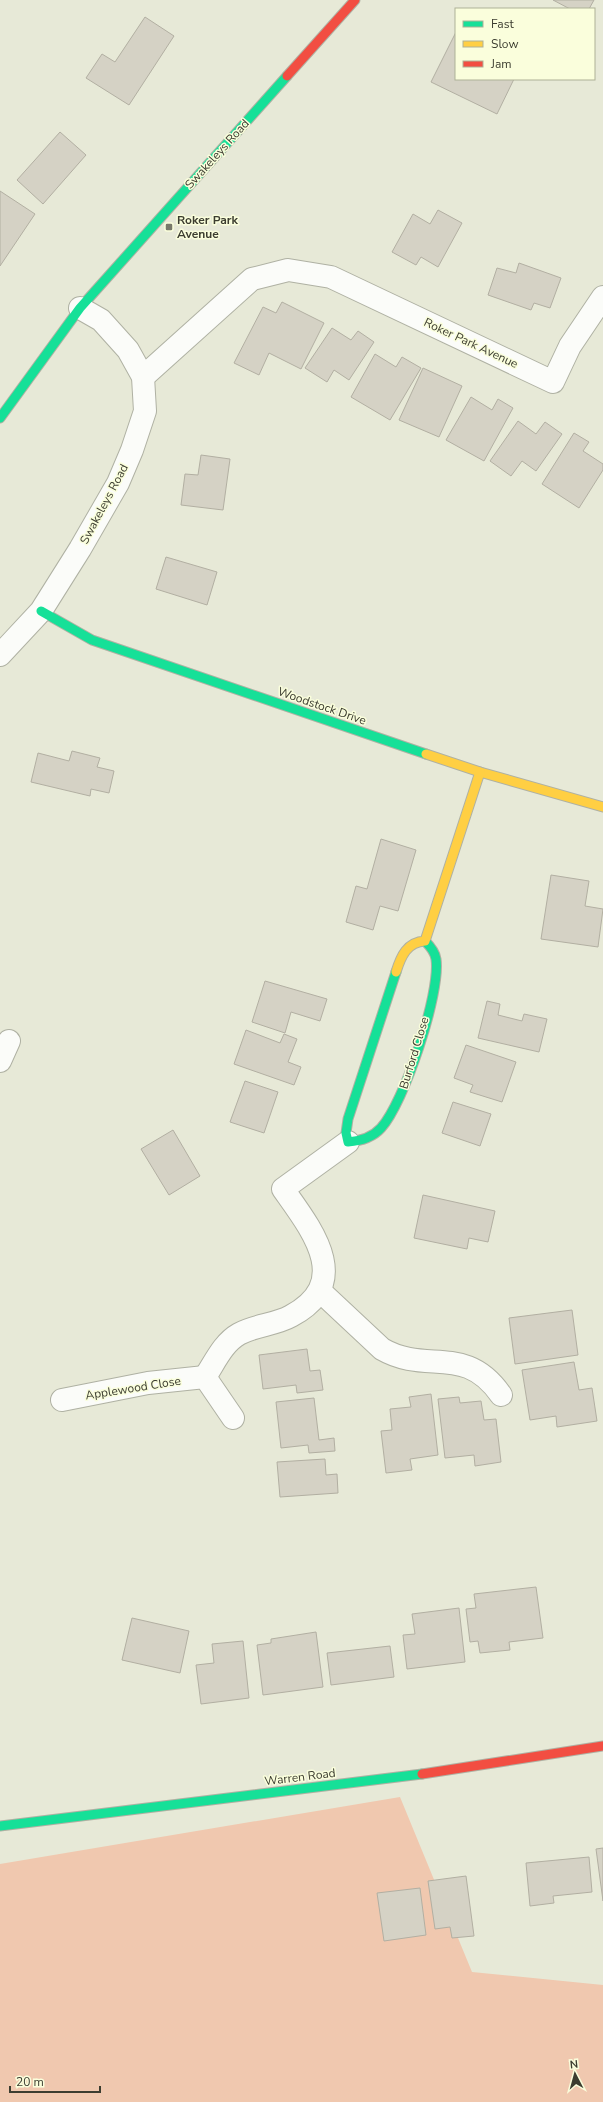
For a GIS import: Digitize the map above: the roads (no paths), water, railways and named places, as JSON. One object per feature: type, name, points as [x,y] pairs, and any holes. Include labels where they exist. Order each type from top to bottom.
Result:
[{"type":"street","name":"Swakeleys Road","points":[[0,418],[80,308],[355,0]]},
{"type":"street","name":"Roker Park Avenue","points":[[143,377],[252,279],[288,270],[332,277],[553,382],[570,346],[603,297]]},
{"type":"street","name":"Swakeleys Road","points":[[0,654],[41,611],[80,548],[121,476],[132,450],[145,411],[143,377],[128,350],[114,332],[101,320],[80,308]]},
{"type":"street","name":"Woodstock Drive","points":[[41,611],[92,640],[144,659],[480,772],[603,807]]},
{"type":"street","points":[[348,1142],[346,1133],[348,1119],[401,956],[410,945],[417,941],[425,941],[480,772]]},
{"type":"street","name":"Burford Close","points":[[320,1291],[324,1281],[323,1256],[317,1241],[303,1217],[283,1189],[348,1142],[367,1138],[381,1128],[393,1113],[406,1085],[425,1022],[436,974],[436,960],[433,951],[425,941]]},
{"type":"street","points":[[0,1061],[9,1041]]},
{"type":"street","points":[[233,1418],[205,1377],[225,1346],[239,1334],[290,1316],[307,1306],[320,1291],[382,1349],[393,1355],[410,1359],[457,1363],[463,1365],[483,1374],[491,1381],[501,1396]]},
{"type":"street","name":"Applewood Close","points":[[62,1400],[148,1383],[205,1377]]},
{"type":"street","name":"Warren Road","points":[[0,1826],[165,1807],[427,1773],[603,1746]]},
{"type":"place","name":"Roker Park Avenue","points":[[169,227]]}]
